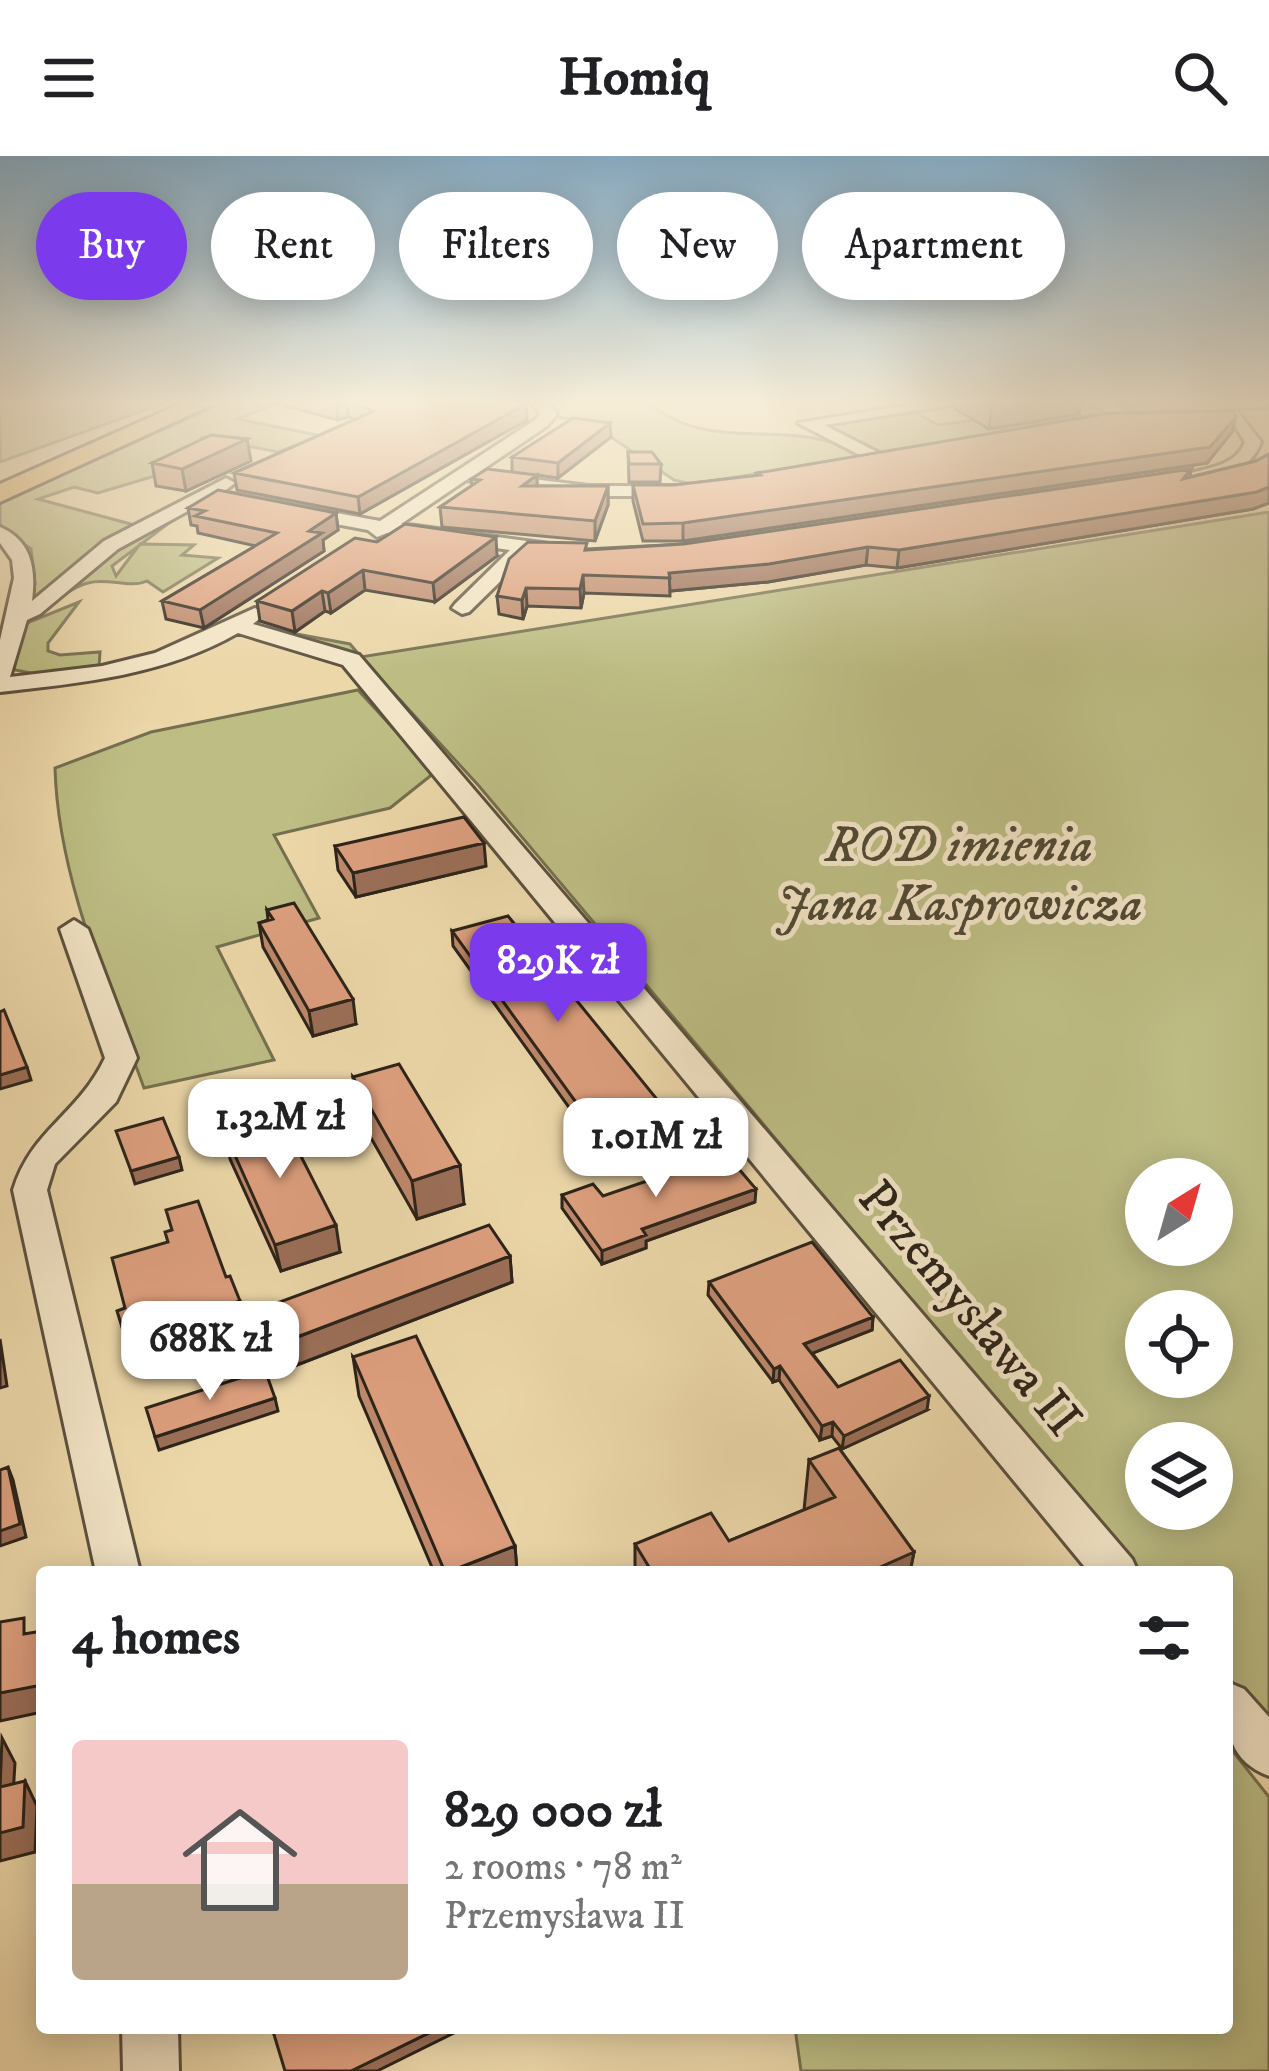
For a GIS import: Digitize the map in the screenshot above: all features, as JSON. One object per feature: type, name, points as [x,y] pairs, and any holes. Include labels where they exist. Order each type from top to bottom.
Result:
[{"type":"street","points":[[14,618],[33,610],[111,545],[213,490]]},
{"type":"street","points":[[351,549],[440,490]]},
{"type":"street","points":[[583,490],[658,490]]},
{"type":"street","points":[[206,494],[522,549],[579,553]]},
{"type":"street","points":[[0,533],[13,540],[27,585],[0,675]]},
{"type":"street","points":[[462,608],[522,549]]},
{"type":"street","points":[[0,685],[148,665],[197,648],[276,600]]},
{"type":"street","name":"Przemysława II","points":[[236,626],[351,661],[1111,1566]]},
{"type":"street","points":[[74,928],[121,1058],[104,1095],[39,1160],[30,1190],[117,1566]]},
{"type":"street","points":[[1233,1711],[1269,1754]]},
{"type":"street","points":[[150,2034],[151,2071]]},
{"type":"green space","points":[[26,490],[64,490],[38,499],[138,526],[23,612],[35,584],[31,549],[0,529],[0,502]]},
{"type":"green space","name":"ROD imienia Jana Kasprowicza","points":[[1269,512],[1269,1726],[1233,1683],[1233,1566],[1135,1566],[479,786],[391,690],[384,691],[357,659],[259,627],[350,644],[361,657]]},
{"type":"green space","points":[[177,517],[141,544],[194,545],[182,555],[218,558],[163,592],[147,581],[96,582],[75,588],[36,614],[119,544]],"holes":[[[138,546],[116,576],[112,566]]]},
{"type":"green space","points":[[79,602],[48,643],[48,651],[60,655],[100,652],[99,667],[36,674],[15,670],[12,661],[22,625]]},
{"type":"green space","points":[[358,690],[434,773],[390,808],[274,835],[319,918],[217,947],[274,1060],[144,1088],[75,891],[58,809],[55,768],[151,732]]},
{"type":"green space","points":[[1233,1752],[1269,1797],[1269,2071],[801,2071],[796,2034],[1233,2034]]},
{"type":"building","points":[[220,490],[336,513],[309,531],[322,533],[200,610],[162,601],[277,533],[195,516],[205,511],[188,508]]},
{"type":"building","points":[[324,490],[370,490],[358,497]]},
{"type":"building","points":[[465,490],[606,490],[595,521],[440,507]]},
{"type":"building","points":[[634,490],[909,490],[683,523],[643,524]]},
{"type":"building","points":[[1047,490],[1261,490],[899,550],[868,547],[769,564],[669,573],[670,578],[583,575],[580,589],[526,588],[522,600],[497,596],[509,559],[528,542],[587,543],[585,550],[684,544]]},
{"type":"building","points":[[405,524],[496,537],[433,583],[363,570],[292,611],[257,601],[355,538],[377,542]]},
{"type":"building","points":[[464,817],[484,843],[353,873],[335,846]]},
{"type":"building","points":[[294,903],[353,999],[309,1011],[259,923],[273,919],[267,910]]},
{"type":"building","points":[[508,916],[664,1108],[596,1130],[452,931]]},
{"type":"building","points":[[4,1010],[27,1067],[0,1075],[0,1012]]},
{"type":"building","points":[[399,1064],[460,1165],[412,1181],[353,1077]]},
{"type":"building","points":[[281,1117],[336,1225],[275,1245],[225,1133]]},
{"type":"building","points":[[163,1118],[179,1157],[131,1171],[116,1131]]},
{"type":"building","points":[[726,1154],[756,1189],[642,1229],[646,1235],[602,1251],[562,1195],[593,1184],[603,1196]]},
{"type":"building","points":[[198,1201],[226,1277],[230,1276],[240,1301],[125,1337],[117,1311],[125,1308],[112,1258],[168,1242],[165,1232],[172,1230],[166,1210]]},
{"type":"building","points":[[489,1225],[510,1256],[284,1342],[266,1307]]},
{"type":"building","points":[[812,1242],[873,1317],[804,1344],[838,1387],[900,1360],[929,1396],[844,1436],[833,1422],[822,1426],[780,1366],[774,1369],[709,1282]]},
{"type":"building","points":[[416,1336],[515,1546],[463,1566],[442,1566],[353,1357]]},
{"type":"building","points":[[265,1370],[275,1398],[155,1437],[146,1408]]},
{"type":"building","points":[[839,1448],[914,1552],[882,1566],[648,1566],[635,1544],[711,1513],[729,1541],[835,1497],[809,1460]]},
{"type":"building","points":[[8,1467],[20,1524],[0,1531],[0,1470]]},
{"type":"building","points":[[24,1618],[24,1634],[36,1632],[36,1686],[0,1693],[0,1622]]},
{"type":"building","points":[[25,1781],[23,1827],[0,1833],[0,1787]]},
{"type":"building","points":[[274,2034],[427,2034],[351,2071],[285,2071]]}]
